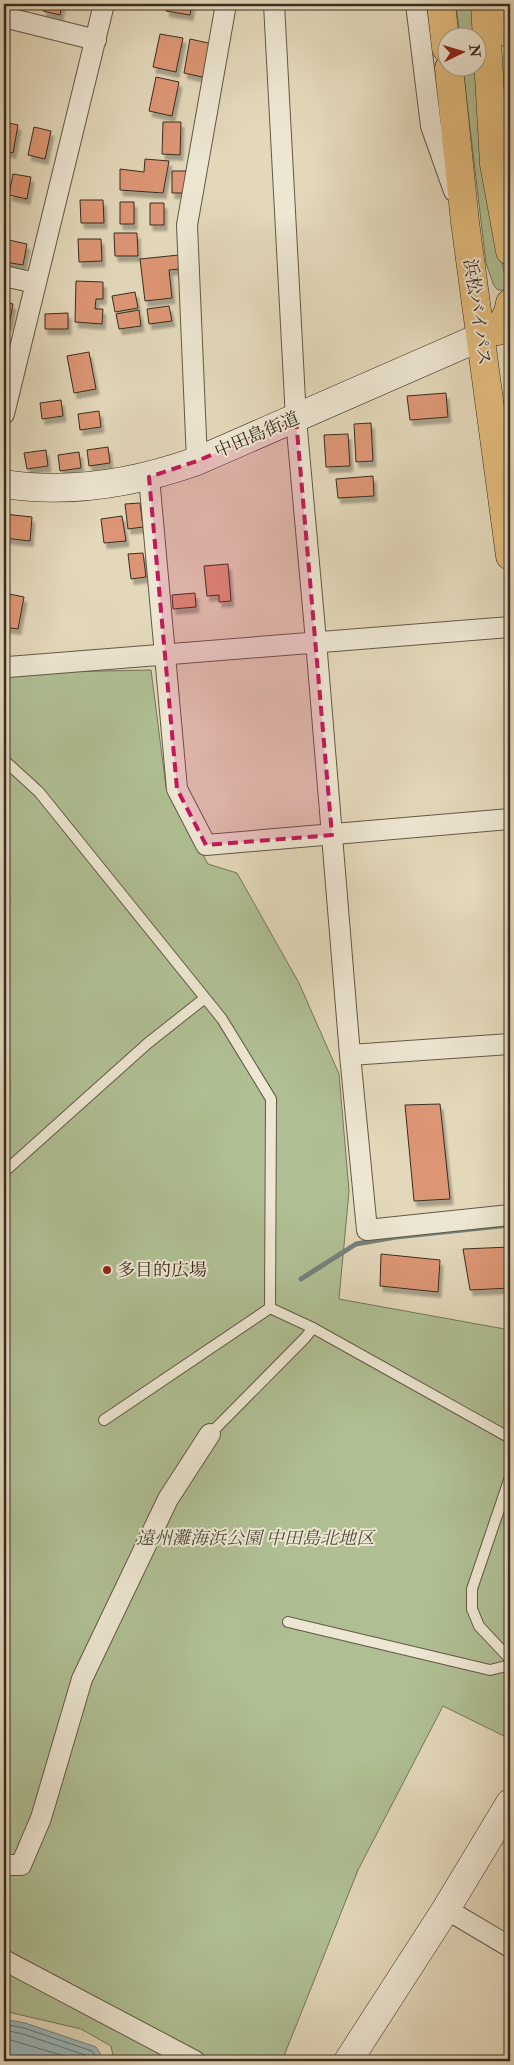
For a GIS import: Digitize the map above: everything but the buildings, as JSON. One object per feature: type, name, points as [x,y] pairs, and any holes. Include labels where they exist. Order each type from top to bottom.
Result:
[{"type":"highway","points":[[441,4],[444,28]]},
{"type":"highway","points":[[485,4],[494,164],[510,251]]},
{"type":"highway","points":[[505,4],[510,34]]},
{"type":"highway","name":"浜松バイパス","points":[[449,78],[464,222],[500,330],[510,556]]},
{"type":"highway","points":[[500,330],[510,303]]},
{"type":"street","points":[[4,414],[104,4]]},
{"type":"street","points":[[198,461],[187,225],[226,4]]},
{"type":"street","points":[[274,4],[296,419],[350,1055],[367,1230],[510,1215]]},
{"type":"street","points":[[416,4],[432,126],[464,222]]},
{"type":"street","points":[[4,18],[96,40]]},
{"type":"street","points":[[4,276],[35,283]]},
{"type":"street","name":"中田島街道","points":[[4,484],[56,488],[106,484],[150,477],[198,461],[500,330]]},
{"type":"street","points":[[150,477],[177,789],[206,845],[510,819]]},
{"type":"street","points":[[4,665],[8,667],[164,653],[510,627]]},
{"type":"street","points":[[350,1055],[510,1044]]},
{"type":"street","points":[[4,1865],[21,1865],[41,1818],[82,1679],[168,1499],[210,1434]]},
{"type":"street","points":[[348,2061],[446,1909],[510,1803]]},
{"type":"street","points":[[446,1909],[510,1947]]},
{"type":"street","points":[[4,1960],[195,2061]]},
{"type":"lane","points":[[4,760],[39,792],[222,1019],[271,1099],[270,1308]]},
{"type":"lane","points":[[4,1172],[148,1042],[204,998]]},
{"type":"lane","points":[[270,1308],[313,1328],[510,1438]]},
{"type":"lane","points":[[104,1420],[270,1308]]},
{"type":"lane","points":[[210,1434],[313,1328]]},
{"type":"lane","points":[[510,1477],[472,1590],[472,1608],[479,1626],[510,1659]]},
{"type":"lane","points":[[288,1622],[490,1670],[510,1665]]},
{"type":"highlighted area","points":[[296,419],[332,835],[206,845],[177,789],[149,477],[197,461]]},
{"type":"green space","points":[[456,4],[477,4],[479,28],[459,28]]},
{"type":"green space","points":[[464,78],[484,78],[499,246],[507,286],[505,290],[498,290],[494,286],[486,263]]},
{"type":"green space","name":"遠州灘海浜公園 中田島北地区","points":[[151,670],[166,787],[208,864],[237,873],[299,983],[339,1074],[349,1191],[339,1299],[510,1330],[510,1739],[443,1706],[358,1870],[282,2061],[114,2061],[111,2046],[81,2029],[4,2011],[4,672]]},
{"type":"water","points":[[4,2019],[25,2023],[96,2047],[105,2061],[4,2061]]},
{"type":"waterway","points":[[301,1279],[356,1244],[396,1237],[510,1225]]},
{"type":"place","name":"多目的広場","points":[[107,1270]]}]
